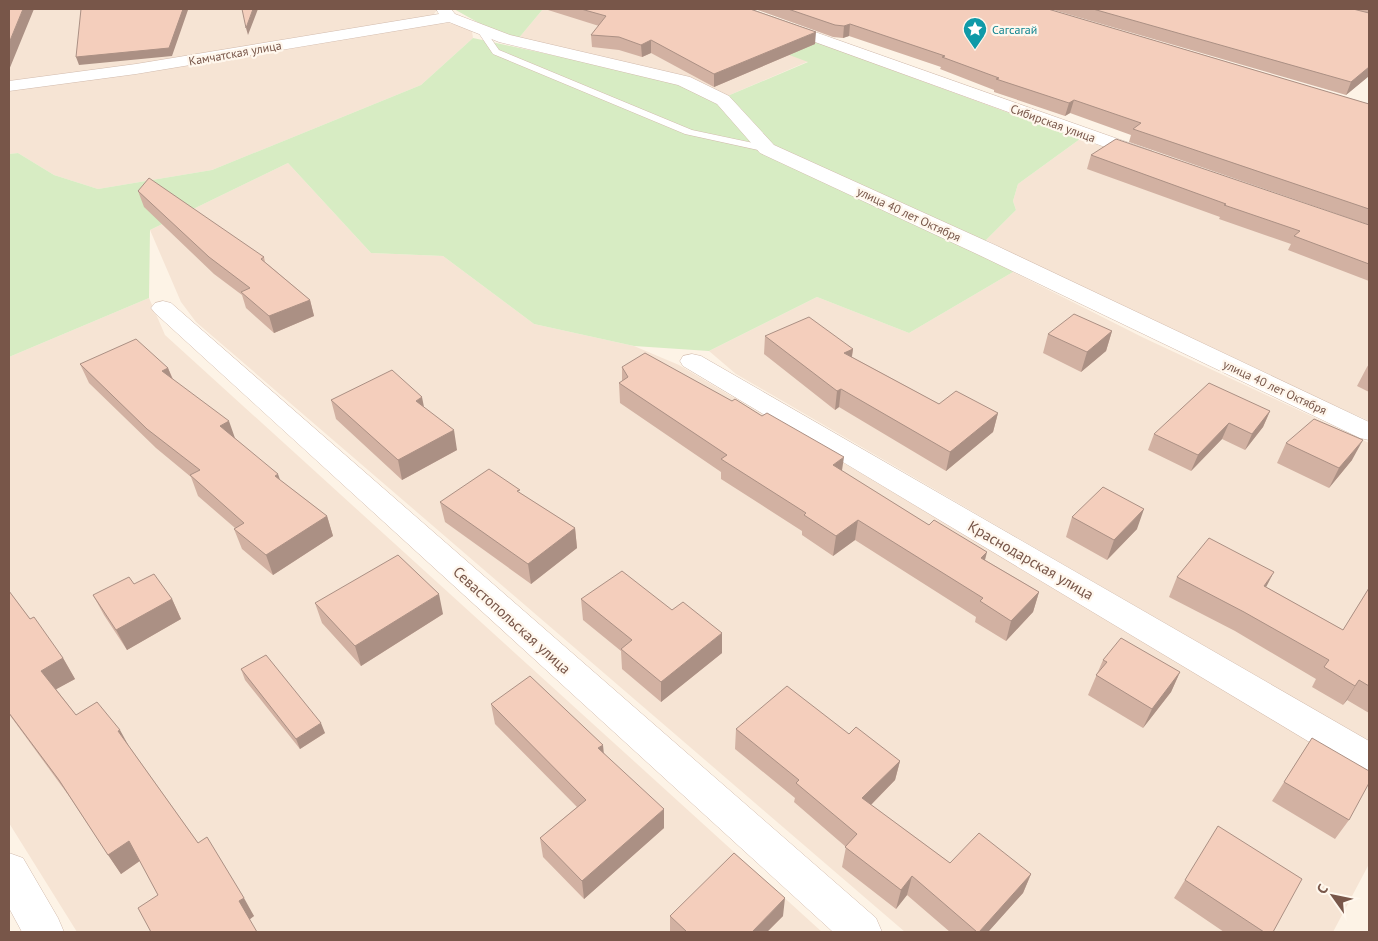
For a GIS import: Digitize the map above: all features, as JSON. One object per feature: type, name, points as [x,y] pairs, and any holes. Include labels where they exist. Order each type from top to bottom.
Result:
[{"type":"street","name":"Сибирская улица","points":[[737,9],[1163,162]]},
{"type":"street","name":"улица 40 лет Октября","points":[[446,13],[505,40],[684,81],[723,100],[766,149],[987,250],[1369,432]]},
{"type":"street","name":"Камчатская улица","points":[[9,86],[136,70],[446,13]]},
{"type":"street","name":"Севастопольская улица","points":[[163,308],[862,932]]},
{"type":"street","name":"Краснодарская улица","points":[[692,361],[1369,759]]},
{"type":"street","points":[[9,871],[44,932]]},
{"type":"lane","points":[[480,29],[496,52],[505,56],[689,132],[766,149]]},
{"type":"shaded area","points":[[9,9],[437,10],[433,15],[139,66],[9,83]]},
{"type":"shaded area","points":[[543,9],[649,9],[688,17],[809,61],[725,97],[518,39]]},
{"type":"shaded area","points":[[448,23],[462,26],[472,31],[473,38],[421,85],[212,170],[98,189],[54,175],[18,153],[9,154],[9,90],[137,74]]},
{"type":"shaded area","points":[[1080,139],[1369,240],[1369,421],[1157,325],[986,240],[1016,210],[1013,201],[1018,184]]},
{"type":"shaded area","points":[[288,163],[371,253],[443,256],[534,324],[634,346],[679,365],[1369,776],[1369,864],[1333,932],[905,932],[196,322],[181,302],[150,230]]},
{"type":"shaded area","points":[[1013,272],[1144,338],[1369,443],[1369,742],[736,374],[709,351],[817,297],[909,333]]},
{"type":"shaded area","points":[[149,298],[165,335],[822,932],[77,932],[9,823],[9,357]]},
{"type":"green space","points":[[454,9],[543,9],[518,39],[486,27]]},
{"type":"green space","points":[[649,9],[726,9],[1080,139],[1018,184],[1013,201],[1016,210],[986,240],[1013,272],[909,333],[817,297],[709,351],[634,346],[534,324],[443,256],[371,253],[288,163],[150,230],[149,298],[9,357],[9,154],[18,153],[54,175],[98,189],[212,170],[421,85],[473,38],[640,74],[725,97],[808,62],[688,17]]},
{"type":"building","points":[[9,9],[23,9],[9,43]]},
{"type":"building","points":[[81,9],[183,9],[169,48],[76,57]]},
{"type":"building","points":[[242,9],[253,9],[246,28]]},
{"type":"building","points":[[581,9],[750,9],[816,32],[714,74],[651,40],[641,45],[619,37],[591,35],[606,16]]},
{"type":"building","points":[[788,9],[1048,9],[1369,104],[1369,209],[1133,129],[1141,123],[1074,100],[1069,103],[996,79],[999,78],[942,57],[945,56],[850,24],[844,26],[835,25]]},
{"type":"building","points":[[1093,9],[1353,9],[1369,13],[1369,67],[1351,82]]},
{"type":"building","points":[[1116,139],[1369,225],[1369,264],[1294,236],[1300,231],[1224,205],[1226,204],[1091,155]]},
{"type":"building","points":[[149,178],[264,257],[261,259],[310,300],[269,316],[241,292],[250,288],[209,257],[138,191]]},
{"type":"building","points":[[1074,314],[1112,331],[1087,352],[1048,334]]},
{"type":"building","points":[[809,317],[853,349],[844,353],[939,404],[956,391],[998,413],[950,452],[841,389],[837,391],[765,336]]},
{"type":"building","points":[[136,339],[168,368],[162,371],[229,421],[220,426],[278,474],[275,476],[327,516],[266,555],[234,529],[244,523],[190,475],[200,470],[147,429],[80,364]]},
{"type":"building","points":[[645,353],[732,401],[735,399],[762,416],[767,413],[844,457],[833,465],[929,525],[934,520],[987,552],[981,558],[1039,592],[1011,621],[980,601],[983,598],[858,520],[836,536],[804,515],[806,513],[721,459],[727,455],[619,383],[628,377],[622,367]]},
{"type":"building","points":[[392,370],[422,397],[416,401],[454,430],[398,460],[331,400]]},
{"type":"building","points":[[1209,383],[1270,411],[1252,434],[1229,423],[1198,455],[1154,434]]},
{"type":"building","points":[[1314,419],[1363,440],[1339,468],[1286,443]]},
{"type":"building","points":[[489,469],[520,490],[517,491],[575,528],[528,564],[440,502]]},
{"type":"building","points":[[1103,487],[1144,509],[1114,540],[1072,517]]},
{"type":"building","points":[[1209,538],[1274,572],[1264,586],[1343,630],[1369,588],[1369,686],[1359,680],[1355,686],[1324,667],[1329,660],[1177,577]]},
{"type":"building","points":[[398,555],[439,594],[355,646],[315,603]]},
{"type":"building","points":[[622,571],[672,610],[683,602],[722,633],[661,682],[621,649],[632,640],[581,599]]},
{"type":"building","points":[[154,574],[172,599],[116,630],[93,595],[129,577],[134,584]]},
{"type":"building","points":[[9,591],[30,619],[34,617],[63,658],[41,671],[76,715],[97,702],[120,730],[118,731],[198,843],[207,837],[244,898],[239,901],[257,932],[151,932],[138,908],[158,895],[129,841],[108,855],[59,780],[9,713]]},
{"type":"building","points":[[1121,638],[1180,672],[1152,709],[1096,675],[1107,662],[1103,660]]},
{"type":"building","points":[[266,655],[321,723],[296,739],[241,669]]},
{"type":"building","points":[[530,676],[603,745],[598,748],[664,809],[582,881],[540,838],[586,800],[491,704]]},
{"type":"building","points":[[787,686],[849,734],[856,727],[900,761],[862,798],[950,863],[979,833],[1031,874],[979,932],[912,876],[901,890],[845,847],[857,834],[796,783],[799,780],[736,729]]},
{"type":"building","points":[[1312,738],[1369,771],[1369,783],[1349,820],[1284,782]]},
{"type":"building","points":[[1218,826],[1302,879],[1273,932],[1264,932],[1185,880]]},
{"type":"building","points":[[734,853],[785,898],[752,932],[687,932],[670,916]]},
{"type":"place","name":"Сагсагай","points":[[975,50]]}]
